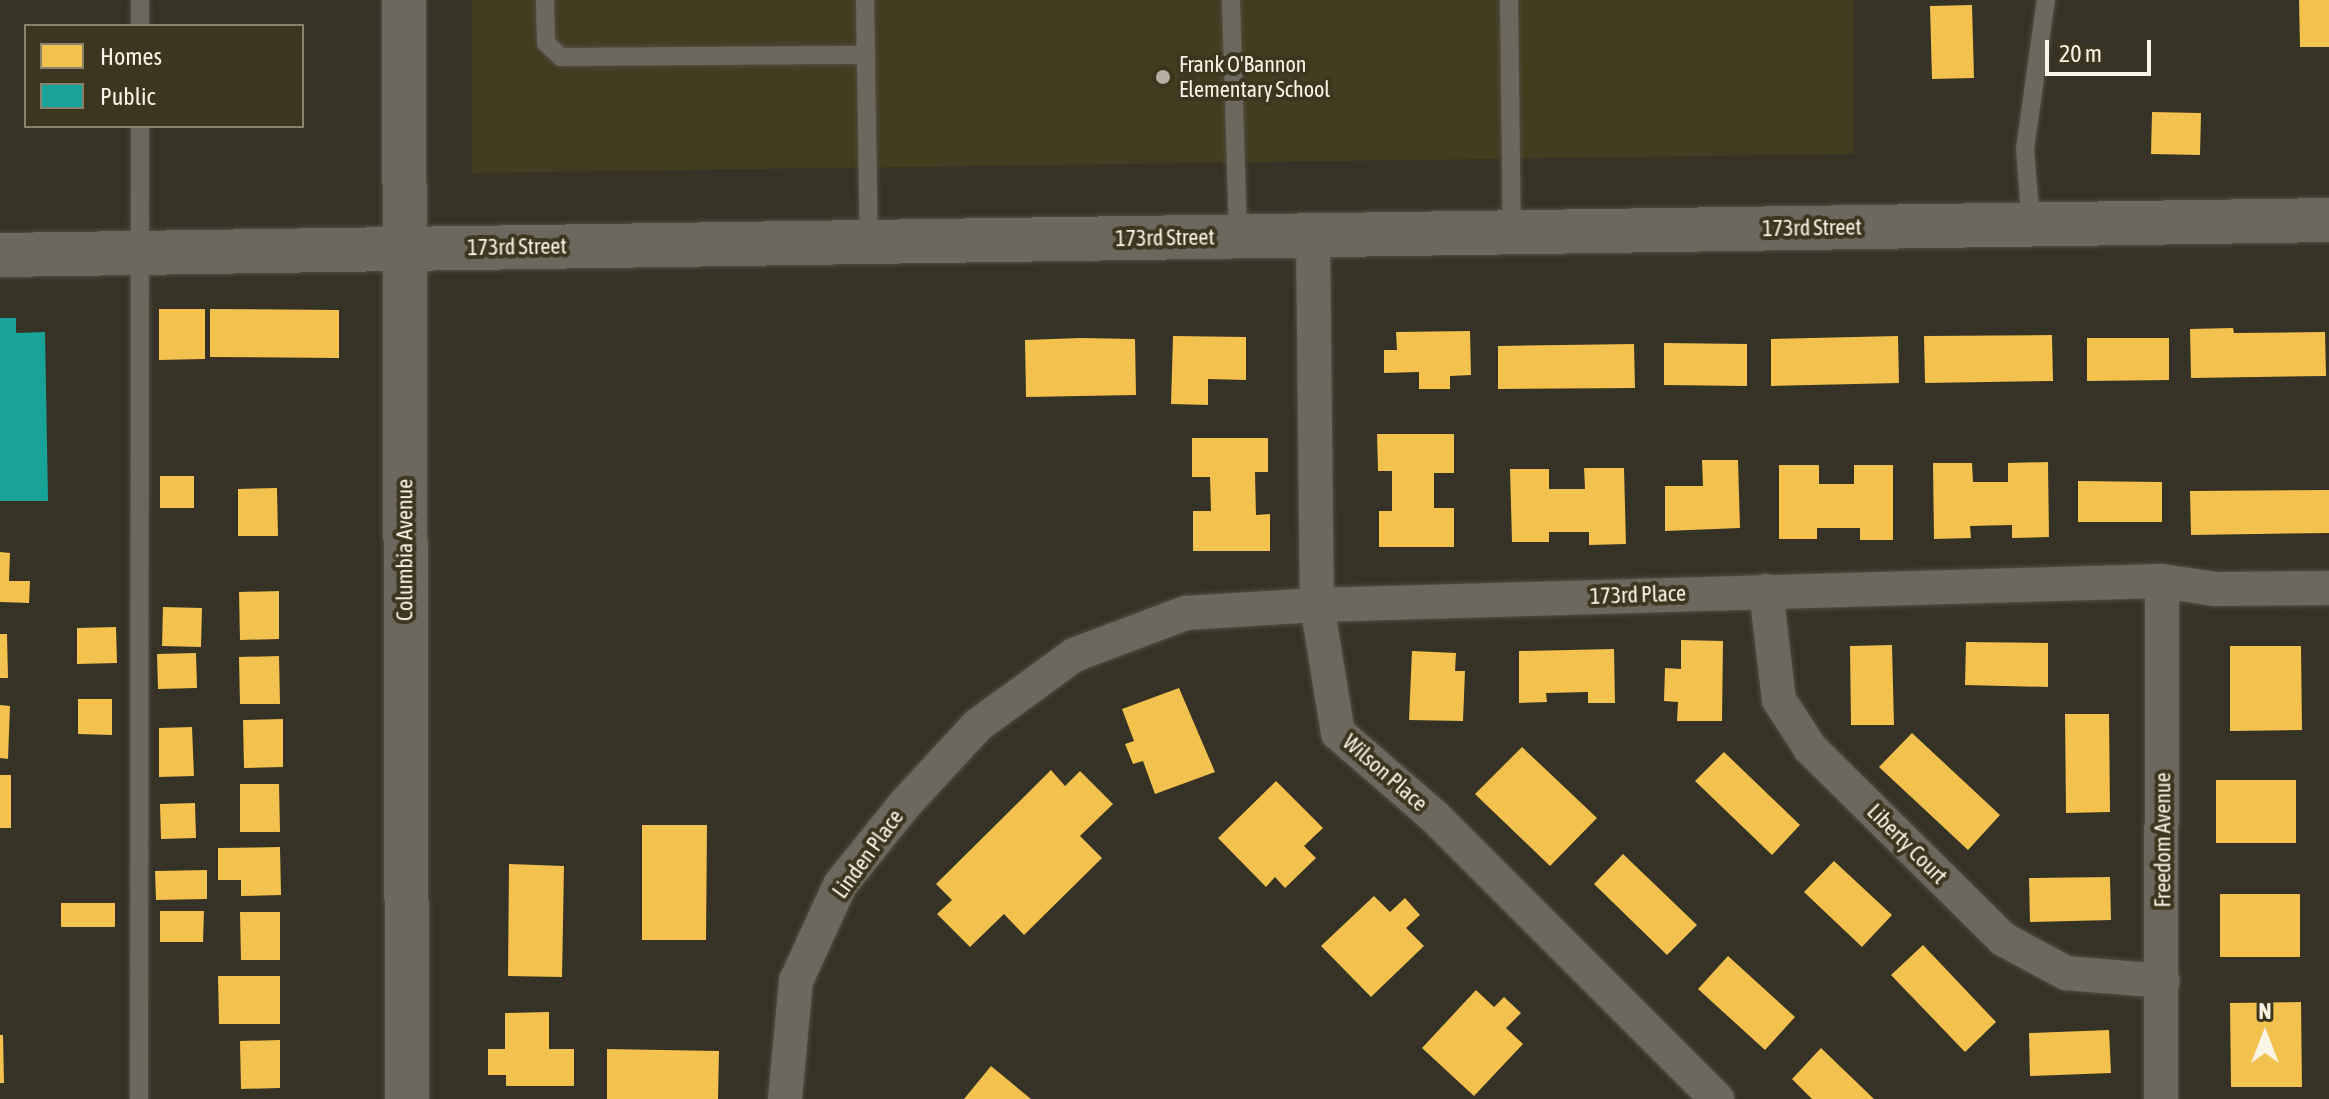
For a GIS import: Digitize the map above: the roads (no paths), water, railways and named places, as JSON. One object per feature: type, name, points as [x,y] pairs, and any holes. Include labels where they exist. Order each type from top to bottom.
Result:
[{"type":"street","name":"Columbia Avenue","points":[[404,0],[407,1099]]},
{"type":"street","name":"173rd Street","points":[[0,255],[2329,220]]},
{"type":"street","name":"Wilson Place","points":[[1313,236],[1317,605],[1338,733],[1435,817],[1717,1099]]},
{"type":"street","name":"173rd Place","points":[[978,725],[1074,655],[1186,613],[1317,605],[2162,581],[2215,589],[2329,588]]},
{"type":"street","name":"Freedom Avenue","points":[[2161,1099],[2162,581]]},
{"type":"street","name":"Liberty Court","points":[[1766,591],[1779,700],[1810,748],[2003,939],[2066,973],[2163,981]]},
{"type":"street","name":"Linden Place","points":[[785,1099],[796,981],[840,885],[905,804],[978,725]]},
{"type":"lane","points":[[140,0],[140,24]]},
{"type":"lane","points":[[545,0],[546,43],[561,57],[866,55]]},
{"type":"lane","points":[[865,0],[869,242]]},
{"type":"lane","points":[[1231,0],[1238,237]]},
{"type":"lane","points":[[1509,0],[1512,232]]},
{"type":"lane","points":[[2031,225],[2025,149],[2046,0]]},
{"type":"lane","points":[[139,1099],[140,128]]},
{"type":"place","name":"Frank O'Bannon Elementary School","points":[[1163,77]]}]
